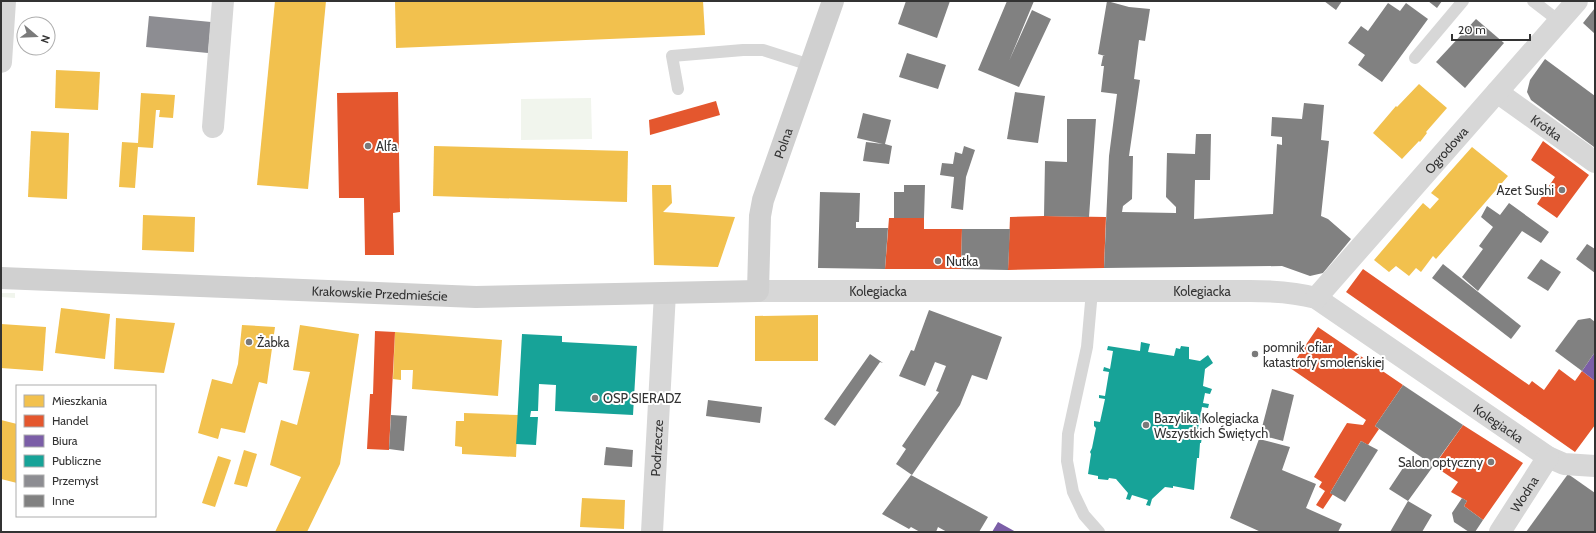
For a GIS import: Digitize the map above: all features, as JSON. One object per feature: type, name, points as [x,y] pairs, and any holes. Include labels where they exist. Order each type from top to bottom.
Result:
[{"type":"street","points":[[1,62],[5,1]]},
{"type":"street","points":[[213,127],[223,1]]},
{"type":"street","name":"Polna","points":[[758,291],[760,216],[763,200],[833,1]]},
{"type":"street","name":"Ogrodowa","points":[[1316,298],[1577,1]]},
{"type":"street","name":"Krótka","points":[[1498,92],[1595,162]]},
{"type":"street","name":"Krakowskie Przedmieście","points":[[1,278],[476,297],[758,291]]},
{"type":"street","name":"Kolegiacka","points":[[758,291],[1282,291],[1297,293],[1316,298],[1548,457],[1564,464],[1595,466]]},
{"type":"street","name":"Podrzecze","points":[[652,532],[665,293]]},
{"type":"street","name":"Wodna","points":[[1500,532],[1548,457]]},
{"type":"lane","points":[[1415,58],[1463,1]]},
{"type":"lane","points":[[1532,1],[1559,21]]},
{"type":"lane","points":[[678,89],[672,56],[744,50],[763,50],[810,64]]},
{"type":"lane","points":[[1092,291],[1087,347],[1068,434],[1067,462],[1073,492],[1084,515],[1099,532]]},
{"type":"shaded area","points":[[591,98],[592,139],[521,140],[521,99]]},
{"type":"shaded area","points":[[1,293],[15,293],[15,298],[1,297]]},
{"type":"building: Mieszkania","points":[[275,1],[326,1],[308,189],[257,185]]},
{"type":"building: Mieszkania","points":[[395,1],[703,1],[705,35],[396,48]]},
{"type":"building: Mieszkania","points":[[56,70],[100,72],[98,110],[55,108]]},
{"type":"building: Mieszkania","points":[[1419,84],[1447,108],[1426,132],[1427,133],[1420,142],[1419,141],[1402,159],[1373,133],[1396,106],[1397,107]]},
{"type":"building: Mieszkania","points":[[141,93],[175,95],[173,118],[159,117],[160,110],[156,110],[153,148],[138,147],[135,188],[119,187],[122,142],[138,143]]},
{"type":"building: Mieszkania","points":[[31,131],[69,133],[67,199],[28,197]]},
{"type":"building: Mieszkania","points":[[434,146],[628,151],[627,202],[433,196]]},
{"type":"building: Mieszkania","points":[[1472,147],[1508,176],[1436,259],[1433,256],[1421,272],[1416,268],[1409,276],[1396,266],[1389,272],[1374,260],[1423,203],[1430,209],[1439,199],[1431,193]]},
{"type":"building: Mieszkania","points":[[652,185],[671,185],[672,203],[663,212],[735,217],[718,267],[654,265]]},
{"type":"building: Mieszkania","points":[[143,215],[195,217],[194,252],[142,250]]},
{"type":"building: Mieszkania","points":[[61,308],[110,314],[105,359],[55,353]]},
{"type":"building: Mieszkania","points":[[818,315],[818,361],[755,361],[755,316]]},
{"type":"building: Mieszkania","points":[[116,318],[175,323],[164,373],[114,369]]},
{"type":"building: Mieszkania","points":[[1,324],[46,327],[43,371],[1,368]]},
{"type":"building: Mieszkania","points":[[242,325],[275,327],[267,384],[259,382],[245,433],[221,428],[218,439],[198,433],[212,379],[232,384],[238,364]]},
{"type":"building: Mieszkania","points":[[300,325],[359,334],[340,464],[307,532],[275,532],[301,477],[270,465],[281,420],[297,425],[310,372],[293,370]]},
{"type":"building: Mieszkania","points":[[395,332],[502,340],[498,396],[412,389],[413,370],[401,370],[401,380],[393,379]]},
{"type":"building: Mieszkania","points":[[464,413],[518,415],[516,457],[462,454],[462,447],[455,446],[456,421],[464,421]]},
{"type":"building: Mieszkania","points":[[1,420],[16,424],[16,483],[1,479]]},
{"type":"building: Mieszkania","points":[[244,450],[257,454],[247,487],[234,484]]},
{"type":"building: Mieszkania","points":[[218,456],[231,460],[215,507],[202,503]]},
{"type":"building: Mieszkania","points":[[582,498],[625,500],[624,529],[580,527]]},
{"type":"building: Handel","name":"Alfa","points":[[398,92],[400,212],[393,213],[394,255],[365,255],[364,198],[339,198],[337,93]]},
{"type":"building: Handel","points":[[716,101],[720,115],[650,135],[649,120]]},
{"type":"building: Handel","name":"Azet Sushi","points":[[1543,141],[1589,175],[1557,218],[1537,204],[1555,177],[1531,160]]},
{"type":"building: Handel","points":[[1010,217],[1106,217],[1104,268],[1008,270]]},
{"type":"building: Handel","points":[[889,218],[924,218],[924,229],[962,229],[961,269],[885,269]]},
{"type":"building: Handel","points":[[1363,269],[1529,385],[1532,381],[1544,390],[1559,369],[1575,381],[1582,371],[1595,381],[1595,425],[1575,452],[1346,292]]},
{"type":"building: Handel","points":[[1318,327],[1403,385],[1375,426],[1379,429],[1368,445],[1361,441],[1330,493],[1333,494],[1323,509],[1316,505],[1325,491],[1319,487],[1322,482],[1314,477],[1347,423],[1363,425],[1366,420],[1290,368]]},
{"type":"building: Handel","points":[[375,331],[395,332],[389,450],[367,449],[370,394],[373,394]]},
{"type":"building: Handel","points":[[1463,425],[1523,463],[1483,520],[1464,506],[1467,501],[1451,492],[1458,482],[1434,466]]},
{"type":"building: Biura","points":[[1595,352],[1595,381],[1582,371]]},
{"type":"building: Biura","points":[[998,522],[1016,532],[992,532]]},
{"type":"building: Publiczne","name":"OSP SIERADZ","points":[[522,334],[562,336],[562,342],[637,346],[633,415],[555,411],[556,385],[539,384],[538,411],[531,411],[530,417],[538,417],[536,445],[516,444]]},
{"type":"building: Publiczne","name":"Bazylika Kolegiacka Wszystkich Świętych","points":[[1141,342],[1150,344],[1148,352],[1174,356],[1176,348],[1180,349],[1181,346],[1189,347],[1189,359],[1200,361],[1208,355],[1213,363],[1205,369],[1203,386],[1212,389],[1210,394],[1205,393],[1203,403],[1209,404],[1208,408],[1202,407],[1200,419],[1206,420],[1205,424],[1199,423],[1197,436],[1202,437],[1199,458],[1197,458],[1194,490],[1173,486],[1173,488],[1165,487],[1152,499],[1150,506],[1146,505],[1148,500],[1132,495],[1130,500],[1126,499],[1128,493],[1116,479],[1098,479],[1098,476],[1088,474],[1090,452],[1096,428],[1094,426],[1094,421],[1100,422],[1105,399],[1099,398],[1099,395],[1105,396],[1109,372],[1103,371],[1104,367],[1110,369],[1113,351],[1107,350],[1108,346],[1140,351]]},
{"type":"building: Przemysł","points":[[149,16],[211,22],[208,53],[146,47]]},
{"type":"building: Inne","points":[[906,1],[950,1],[937,38],[898,24]]},
{"type":"building: Inne","points":[[1007,1],[1034,1],[1009,61],[1032,10],[1051,19],[1019,87],[978,70]]},
{"type":"building: Inne","points":[[1107,1],[1129,7],[1150,9],[1145,41],[1139,40],[1134,79],[1140,80],[1129,156],[1133,156],[1132,199],[1123,206],[1122,212],[1176,213],[1176,207],[1166,197],[1167,153],[1195,154],[1196,134],[1211,134],[1210,180],[1195,180],[1194,219],[1273,214],[1277,144],[1282,145],[1282,137],[1271,136],[1272,117],[1302,119],[1304,103],[1324,105],[1321,140],[1329,141],[1321,216],[1328,219],[1351,239],[1323,273],[1310,276],[1282,266],[1104,268],[1109,156],[1117,94],[1101,92],[1104,66],[1101,66],[1103,56],[1105,56],[1098,54]]},
{"type":"building: Inne","points":[[1324,1],[1342,1],[1336,10]]},
{"type":"building: Inne","points":[[1428,1],[1442,1],[1437,8]]},
{"type":"building: Inne","points":[[1388,3],[1400,11],[1406,3],[1428,19],[1382,82],[1358,65],[1365,55],[1348,43],[1361,26],[1368,31]]},
{"type":"building: Inne","points":[[1595,8],[1595,34],[1583,23]]},
{"type":"building: Inne","points":[[1476,19],[1504,43],[1465,88],[1436,62]]},
{"type":"building: Inne","points":[[907,53],[946,65],[938,89],[899,77]]},
{"type":"building: Inne","points":[[1545,59],[1595,96],[1594,147],[1531,100],[1527,92],[1530,80]]},
{"type":"building: Inne","points":[[1015,92],[1045,96],[1038,143],[1007,139]]},
{"type":"building: Inne","points":[[863,113],[891,120],[885,144],[892,146],[889,164],[863,161],[866,142],[883,144],[857,138]]},
{"type":"building: Inne","points":[[1067,119],[1096,119],[1089,217],[1044,216],[1045,161],[1067,162]]},
{"type":"building: Inne","points":[[964,146],[975,150],[966,177],[963,210],[951,208],[954,177],[940,175],[942,163],[953,164],[955,152],[962,154]]},
{"type":"building: Inne","points":[[904,185],[925,185],[924,218],[894,218],[894,192],[904,192]]},
{"type":"building: Inne","points":[[820,192],[860,193],[859,222],[856,222],[856,228],[888,228],[885,269],[818,268]]},
{"type":"building: Inne","points":[[1509,203],[1549,232],[1541,243],[1522,231],[1478,291],[1462,277],[1483,249],[1479,246],[1493,227],[1481,217],[1487,206],[1500,215]]},
{"type":"building: Inne","points":[[962,229],[1010,229],[1008,270],[961,269]]},
{"type":"building: Inne","points":[[1587,244],[1595,249],[1595,273],[1576,259]]},
{"type":"building: Inne","points":[[1541,259],[1561,272],[1548,291],[1527,278]]},
{"type":"building: Inne","points":[[1443,264],[1521,326],[1511,339],[1432,278]]},
{"type":"building: Inne","points":[[929,310],[1002,337],[987,380],[972,375],[960,405],[912,475],[896,464],[906,449],[902,446],[939,392],[936,391],[946,366],[935,362],[925,386],[899,376],[911,350],[914,351]]},
{"type":"building: Inne","points":[[1590,318],[1595,322],[1595,352],[1582,371],[1555,351],[1578,320]]},
{"type":"building: Inne","points":[[870,354],[883,363],[880,362],[835,426],[824,419]]},
{"type":"building: Inne","points":[[1403,385],[1463,425],[1408,501],[1389,489],[1405,465],[1419,465],[1424,459],[1375,426]]},
{"type":"building: Inne","points":[[1272,389],[1294,395],[1283,441],[1260,435]]},
{"type":"building: Inne","points":[[708,400],[762,407],[760,423],[706,416]]},
{"type":"building: Inne","points":[[391,415],[407,416],[404,451],[389,449]]},
{"type":"building: Inne","points":[[1259,439],[1290,447],[1282,470],[1316,484],[1306,508],[1342,524],[1338,532],[1261,532],[1230,518]]},
{"type":"building: Inne","points":[[1361,441],[1378,450],[1345,502],[1330,493]]},
{"type":"building: Inne","points":[[606,447],[633,450],[632,467],[604,465]]},
{"type":"building: Inne","points":[[1568,474],[1595,493],[1595,532],[1526,532]]},
{"type":"building: Inne","points":[[911,475],[988,517],[979,532],[947,532],[938,527],[936,532],[920,532],[911,527],[909,529],[882,514]]},
{"type":"building: Inne","points":[[1462,498],[1467,501],[1464,506],[1483,520],[1475,532],[1469,532],[1454,522],[1452,513]]},
{"type":"building: Inne","points":[[1408,501],[1432,515],[1422,532],[1390,532]]},
{"type":"place","name":"Alfa","points":[[368,146]]},
{"type":"place","name":"Azet Sushi","points":[[1562,190]]},
{"type":"place","name":"Nutka","points":[[938,261]]},
{"type":"place","name":"Żabka","points":[[249,342]]},
{"type":"place","name":"pomnik ofiar katastrofy smoleńskiej","points":[[1255,354]]},
{"type":"place","name":"OSP SIERADZ","points":[[595,398]]},
{"type":"place","name":"Bazylika Kolegiacka Wszystkich Świętych","points":[[1146,425]]},
{"type":"place","name":"Salon optyczny","points":[[1491,462]]}]
